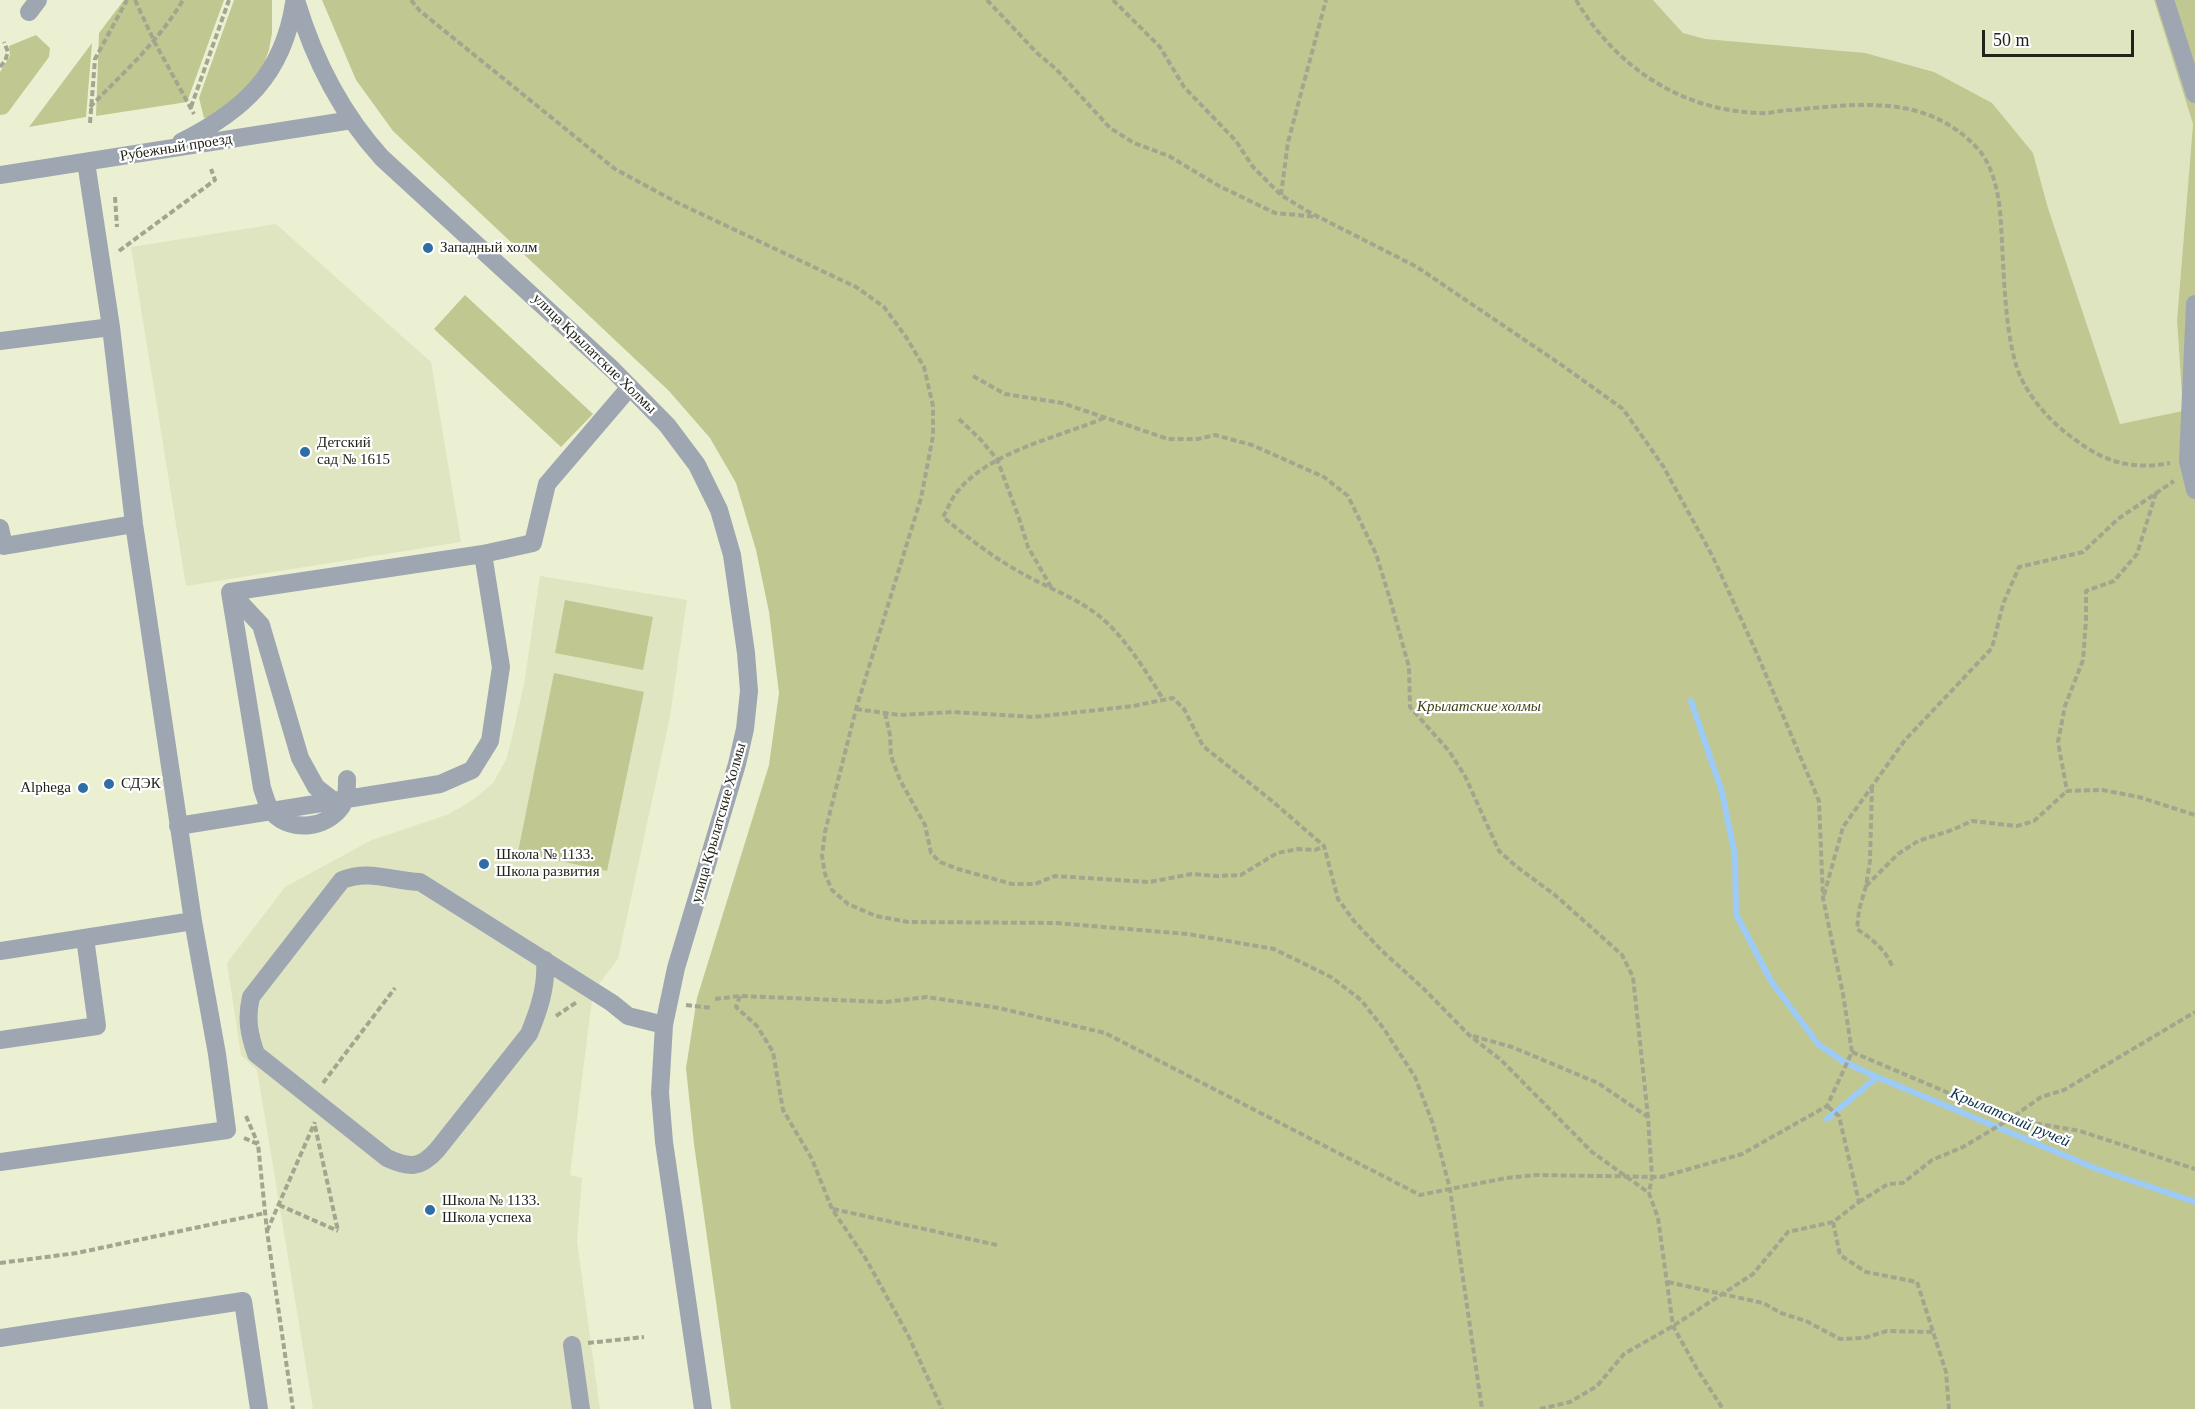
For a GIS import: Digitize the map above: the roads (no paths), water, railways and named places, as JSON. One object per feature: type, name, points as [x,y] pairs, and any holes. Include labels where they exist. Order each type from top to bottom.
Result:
[{"type":"street","name":"улица Крылатские Холмы","points":[[295,0],[320,66],[366,140],[382,158],[630,387],[667,425],[697,465],[719,510],[732,555],[739,596],[749,691],[745,729],[737,764],[676,968],[664,1025],[660,1093],[664,1142],[703,1409]]},
{"type":"street","points":[[166,149],[221,120],[255,91],[268,73],[283,44],[291,23],[295,0]]},
{"type":"street","points":[[2165,0],[2195,94]]},
{"type":"street","name":"Рубежный проезд","points":[[0,175],[352,120]]},
{"type":"street","points":[[0,1162],[226,1130],[217,1054],[193,921],[134,524],[111,327],[86,162]]},
{"type":"street","points":[[2195,304],[2188,461],[2195,490]]},
{"type":"street","points":[[0,341],[111,327]]},
{"type":"street","points":[[230,592],[483,554],[533,543],[547,484],[630,387]]},
{"type":"street","points":[[0,528],[2,546],[134,524]]},
{"type":"street","points":[[178,825],[440,784],[472,770],[490,741],[501,667],[483,554]]},
{"type":"street","points":[[230,592],[262,788],[271,812],[281,820],[297,826],[312,825],[326,820],[343,804],[347,794],[347,778]]},
{"type":"street","points":[[230,592],[261,625],[300,758],[316,787],[334,801]]},
{"type":"street","points":[[545,960],[546,972],[538,1011],[529,1034],[428,1161],[418,1165],[403,1165],[387,1158],[256,1054],[251,1042],[247,1013],[251,998],[342,880],[354,875],[369,874],[420,882],[545,960],[593,992],[612,1003],[628,1016],[664,1025]]},
{"type":"street","points":[[0,951],[193,921]]},
{"type":"street","points":[[0,1040],[97,1026],[85,938]]},
{"type":"street","points":[[0,1338],[243,1301],[259,1409]]},
{"type":"street","points":[[572,1345],[581,1409]]},
{"type":"waterway","points":[[1691,701],[1722,792],[1735,856],[1736,914],[1771,981],[1818,1044],[1844,1062],[1877,1077]]},
{"type":"waterway","name":"Крылатский ручей","points":[[1827,1119],[1877,1077],[2097,1169],[2195,1202]]},
{"type":"place","name":"Западный холм","points":[[428,248]]},
{"type":"place","name":"Детский сад № 1615","points":[[305,452]]},
{"type":"place","name":"СДЭК","points":[[109,784]]},
{"type":"place","name":"Alphega","points":[[83,788]]},
{"type":"place","name":"Школа № 1133. Школа развития","points":[[484,864]]},
{"type":"place","name":"Школа № 1133. Школа успеха","points":[[430,1210]]},
{"type":"park label","name":"Крылатские холмы","points":[[1479,707]]}]
